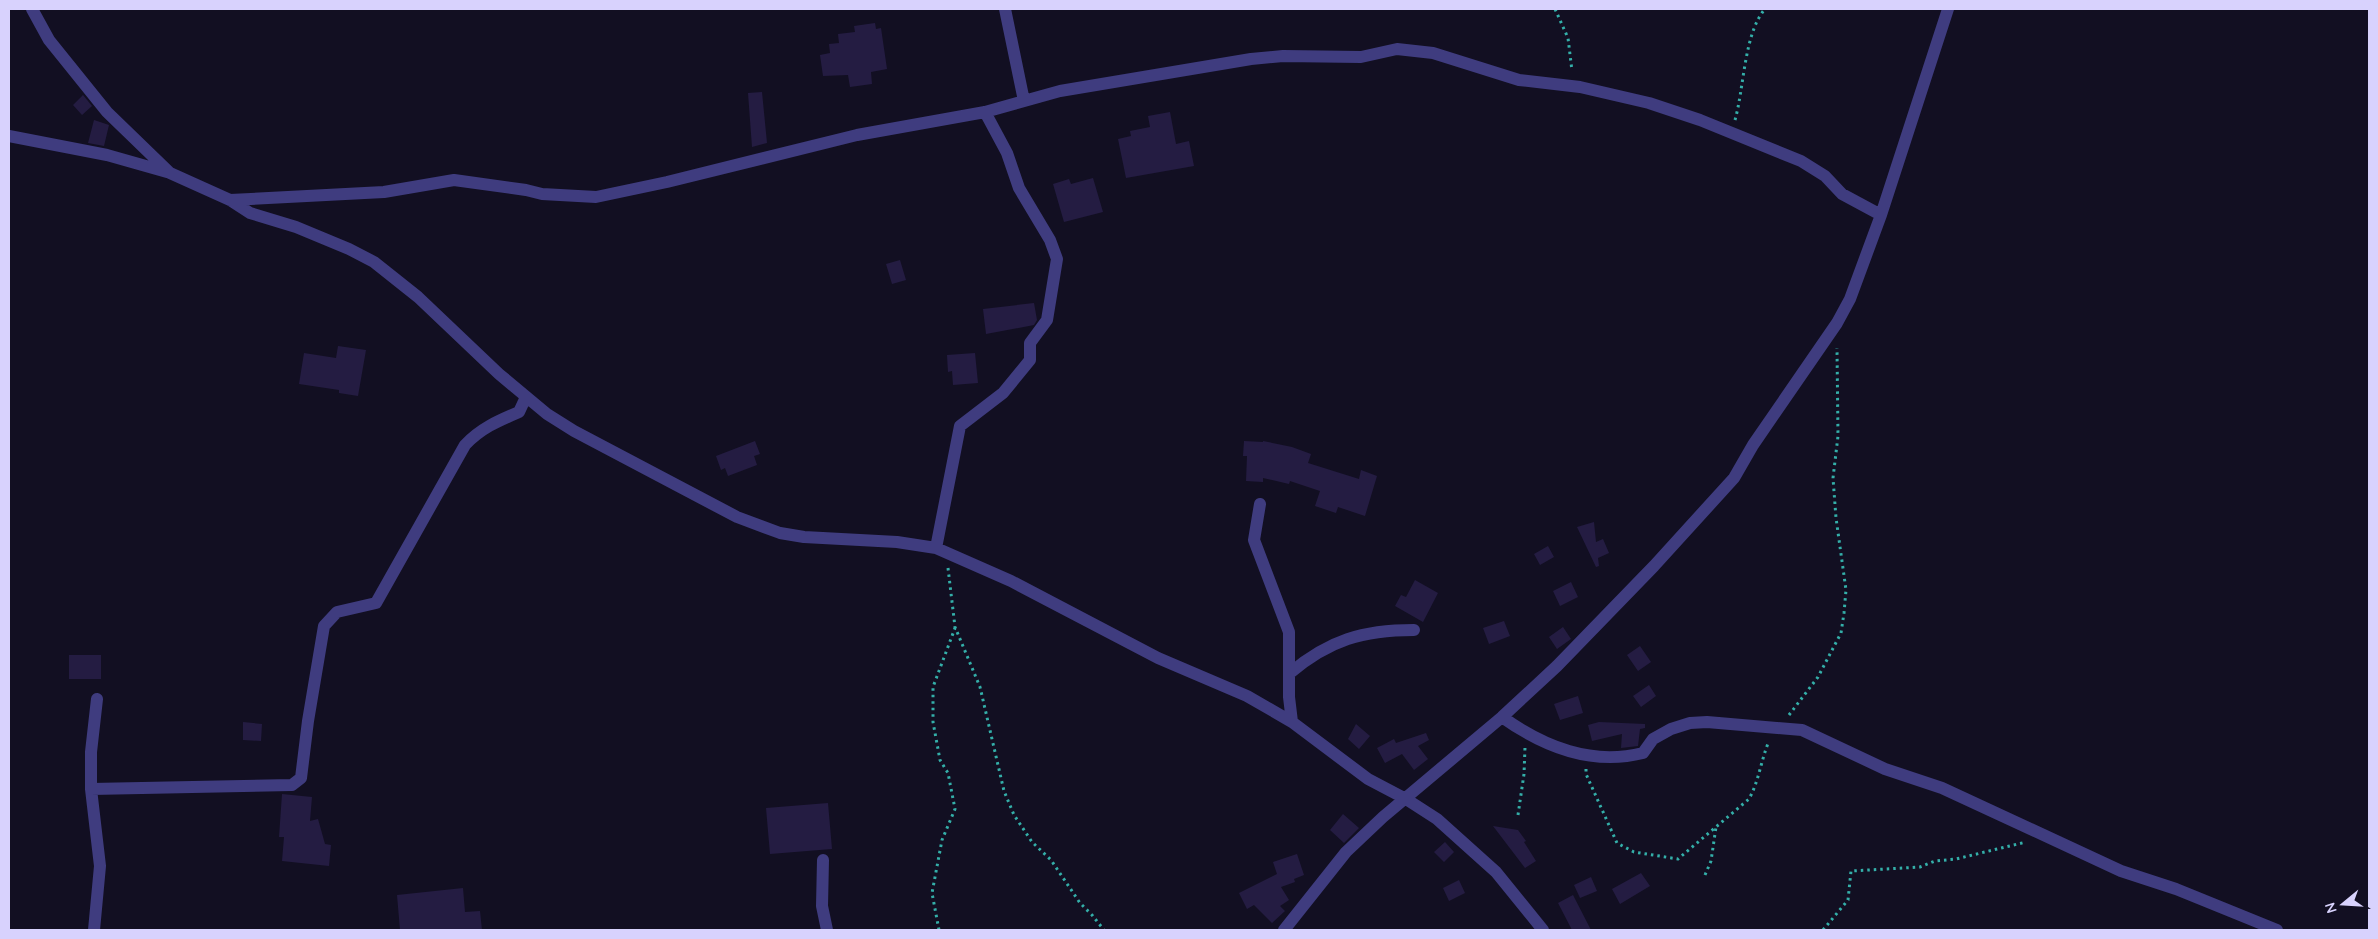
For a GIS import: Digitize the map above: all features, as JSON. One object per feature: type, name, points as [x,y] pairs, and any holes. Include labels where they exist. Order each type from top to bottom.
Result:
[{"type":"street","points":[[32,9],[49,40],[101,104],[170,173]]},
{"type":"street","points":[[1005,9],[1024,101]]},
{"type":"street","points":[[1284,930],[1346,852],[1383,817],[1502,717],[1557,666],[1648,573],[1734,478],[1753,445],[1837,323],[1860,276],[1948,9]]},
{"type":"street","points":[[230,200],[384,192],[454,180],[542,194],[596,196],[667,182],[857,135],[984,112],[1060,91],[1225,62],[1283,56],[1361,57],[1397,49],[1433,53],[1519,80],[1580,87],[1649,103],[1731,132],[1801,162],[1825,176],[1842,194],[1881,215]]},
{"type":"street","points":[[941,550],[960,426],[1003,393],[1030,360],[1030,343],[1047,320],[1057,259],[1050,240],[1019,188],[1007,153],[984,112]]},
{"type":"street","points":[[9,136],[107,155],[170,173],[230,200],[250,213],[296,227],[349,249],[374,262],[418,297],[526,397],[547,414],[574,431],[737,517],[760,527],[804,536],[897,542],[941,550],[1011,581],[1158,658],[1247,696],[1292,722],[1368,779],[1406,799],[1437,819],[1496,872],[1543,930]]},
{"type":"street","points":[[91,789],[292,785],[301,778],[308,721],[324,626],[337,612],[376,603],[465,445],[478,431],[520,412],[526,397]]},
{"type":"street","points":[[1260,504],[1254,540],[1288,632],[1289,697],[1292,722]]},
{"type":"street","points":[[1290,673],[1304,662],[1344,638],[1382,630],[1414,630]]},
{"type":"street","points":[[94,930],[100,866],[91,789],[91,752],[97,699]]},
{"type":"street","points":[[1502,717],[1525,734],[1544,743],[1587,757],[1626,758],[1643,753],[1653,739],[1671,728],[1690,723],[1708,722],[1802,730],[1885,769],[1942,788],[2046,838],[2121,871],[2176,889],[2277,930]]},
{"type":"street","points":[[823,860],[822,906],[827,930]]},
{"type":"path","points":[[1556,9],[1568,38],[1572,72],[1580,87]]},
{"type":"path","points":[[1731,132],[1748,50],[1760,14],[1765,9]]},
{"type":"path","points":[[1587,757],[1586,774],[1617,843],[1634,852],[1678,859],[1749,799],[1755,789],[1763,755],[1775,727],[1796,708],[1818,677],[1841,634],[1846,590],[1836,518],[1833,478],[1838,436],[1837,323]]},
{"type":"path","points":[[941,550],[955,628],[980,687],[1004,791],[1014,815],[1032,842],[1051,860],[1080,903],[1104,930]]},
{"type":"path","points":[[939,930],[932,893],[942,840],[956,809],[948,772],[940,760],[933,722],[933,687],[955,628]]},
{"type":"path","points":[[1518,816],[1524,774],[1525,734]]},
{"type":"path","points":[[1706,875],[1713,852],[1717,826]]},
{"type":"path","points":[[1823,930],[1848,900],[1852,871],[1920,866],[1934,861],[1956,859],[2046,838]]},
{"type":"building","points":[[875,23],[876,29],[881,28],[887,69],[871,72],[872,84],[850,87],[848,75],[823,76],[820,55],[830,53],[829,44],[839,43],[838,34],[855,32],[854,26]]},
{"type":"building","points":[[762,92],[767,143],[752,147],[748,93]]},
{"type":"building","points":[[83,95],[92,106],[82,115],[73,105]]},
{"type":"building","points":[[1170,112],[1176,144],[1189,141],[1194,166],[1126,178],[1118,139],[1131,136],[1130,131],[1150,127],[1148,116]]},
{"type":"building","points":[[94,120],[109,125],[104,146],[88,143]]},
{"type":"building","points":[[1093,178],[1103,212],[1064,222],[1053,184],[1069,179],[1071,184]]},
{"type":"building","points":[[900,260],[906,280],[892,284],[886,264]]},
{"type":"building","points":[[1034,303],[1037,320],[1034,325],[986,334],[983,309]]},
{"type":"building","points":[[338,346],[366,350],[358,396],[339,393],[339,390],[299,384],[304,353],[336,358]]},
{"type":"building","points":[[975,353],[978,383],[953,385],[952,371],[948,372],[947,355]]},
{"type":"building","points":[[755,441],[760,454],[754,456],[757,465],[728,476],[725,468],[721,470],[716,456]]},
{"type":"building","points":[[1244,441],[1263,441],[1292,447],[1311,454],[1308,463],[1359,479],[1361,470],[1377,476],[1365,516],[1338,507],[1336,513],[1315,506],[1320,491],[1290,481],[1289,484],[1263,478],[1263,482],[1246,481],[1247,456],[1243,456]]},
{"type":"building","points":[[1594,522],[1596,542],[1603,539],[1609,553],[1598,558],[1599,566],[1596,567],[1577,527]]},
{"type":"building","points":[[1548,546],[1554,557],[1540,565],[1534,554]]},
{"type":"building","points":[[1415,580],[1438,593],[1423,622],[1395,606],[1401,595],[1406,597]]},
{"type":"building","points":[[1571,582],[1578,597],[1560,606],[1553,591]]},
{"type":"building","points":[[1504,621],[1510,636],[1489,644],[1483,628]]},
{"type":"building","points":[[1563,627],[1571,639],[1557,649],[1549,637]]},
{"type":"building","points":[[1640,646],[1651,662],[1638,671],[1627,655]]},
{"type":"building","points":[[69,655],[101,655],[101,679],[69,679]]},
{"type":"building","points":[[1649,685],[1656,696],[1641,707],[1633,696]]},
{"type":"building","points":[[1578,696],[1583,713],[1560,720],[1554,704]]},
{"type":"building","points":[[243,722],[262,724],[261,741],[243,740]]},
{"type":"building","points":[[1599,722],[1645,724],[1645,728],[1640,729],[1638,746],[1621,748],[1622,734],[1592,741],[1588,725]]},
{"type":"building","points":[[1356,724],[1370,736],[1359,749],[1348,739]]},
{"type":"building","points":[[1426,733],[1429,740],[1418,746],[1428,759],[1414,770],[1402,754],[1385,763],[1377,748],[1394,739],[1396,743]]},
{"type":"building","points":[[282,794],[312,797],[310,821],[318,819],[325,844],[331,845],[329,866],[282,861],[284,837],[279,837]]},
{"type":"building","points":[[828,803],[832,849],[770,854],[766,808]]},
{"type":"building","points":[[1343,814],[1359,828],[1344,843],[1330,830]]},
{"type":"building","points":[[1493,826],[1518,830],[1536,861],[1525,868]]},
{"type":"building","points":[[1445,842],[1454,852],[1444,862],[1434,852]]},
{"type":"building","points":[[1297,854],[1304,875],[1294,879],[1295,882],[1281,887],[1289,900],[1280,906],[1285,911],[1272,923],[1254,905],[1247,909],[1239,893],[1277,874],[1273,862]]},
{"type":"building","points":[[1641,873],[1650,886],[1620,904],[1612,889]]},
{"type":"building","points":[[1591,877],[1597,891],[1580,898],[1574,885]]},
{"type":"building","points":[[1459,880],[1465,893],[1449,901],[1443,888]]},
{"type":"building","points":[[463,888],[465,912],[480,911],[482,930],[400,930],[397,895]]},
{"type":"building","points":[[1573,895],[1591,930],[1572,930],[1558,903]]}]
